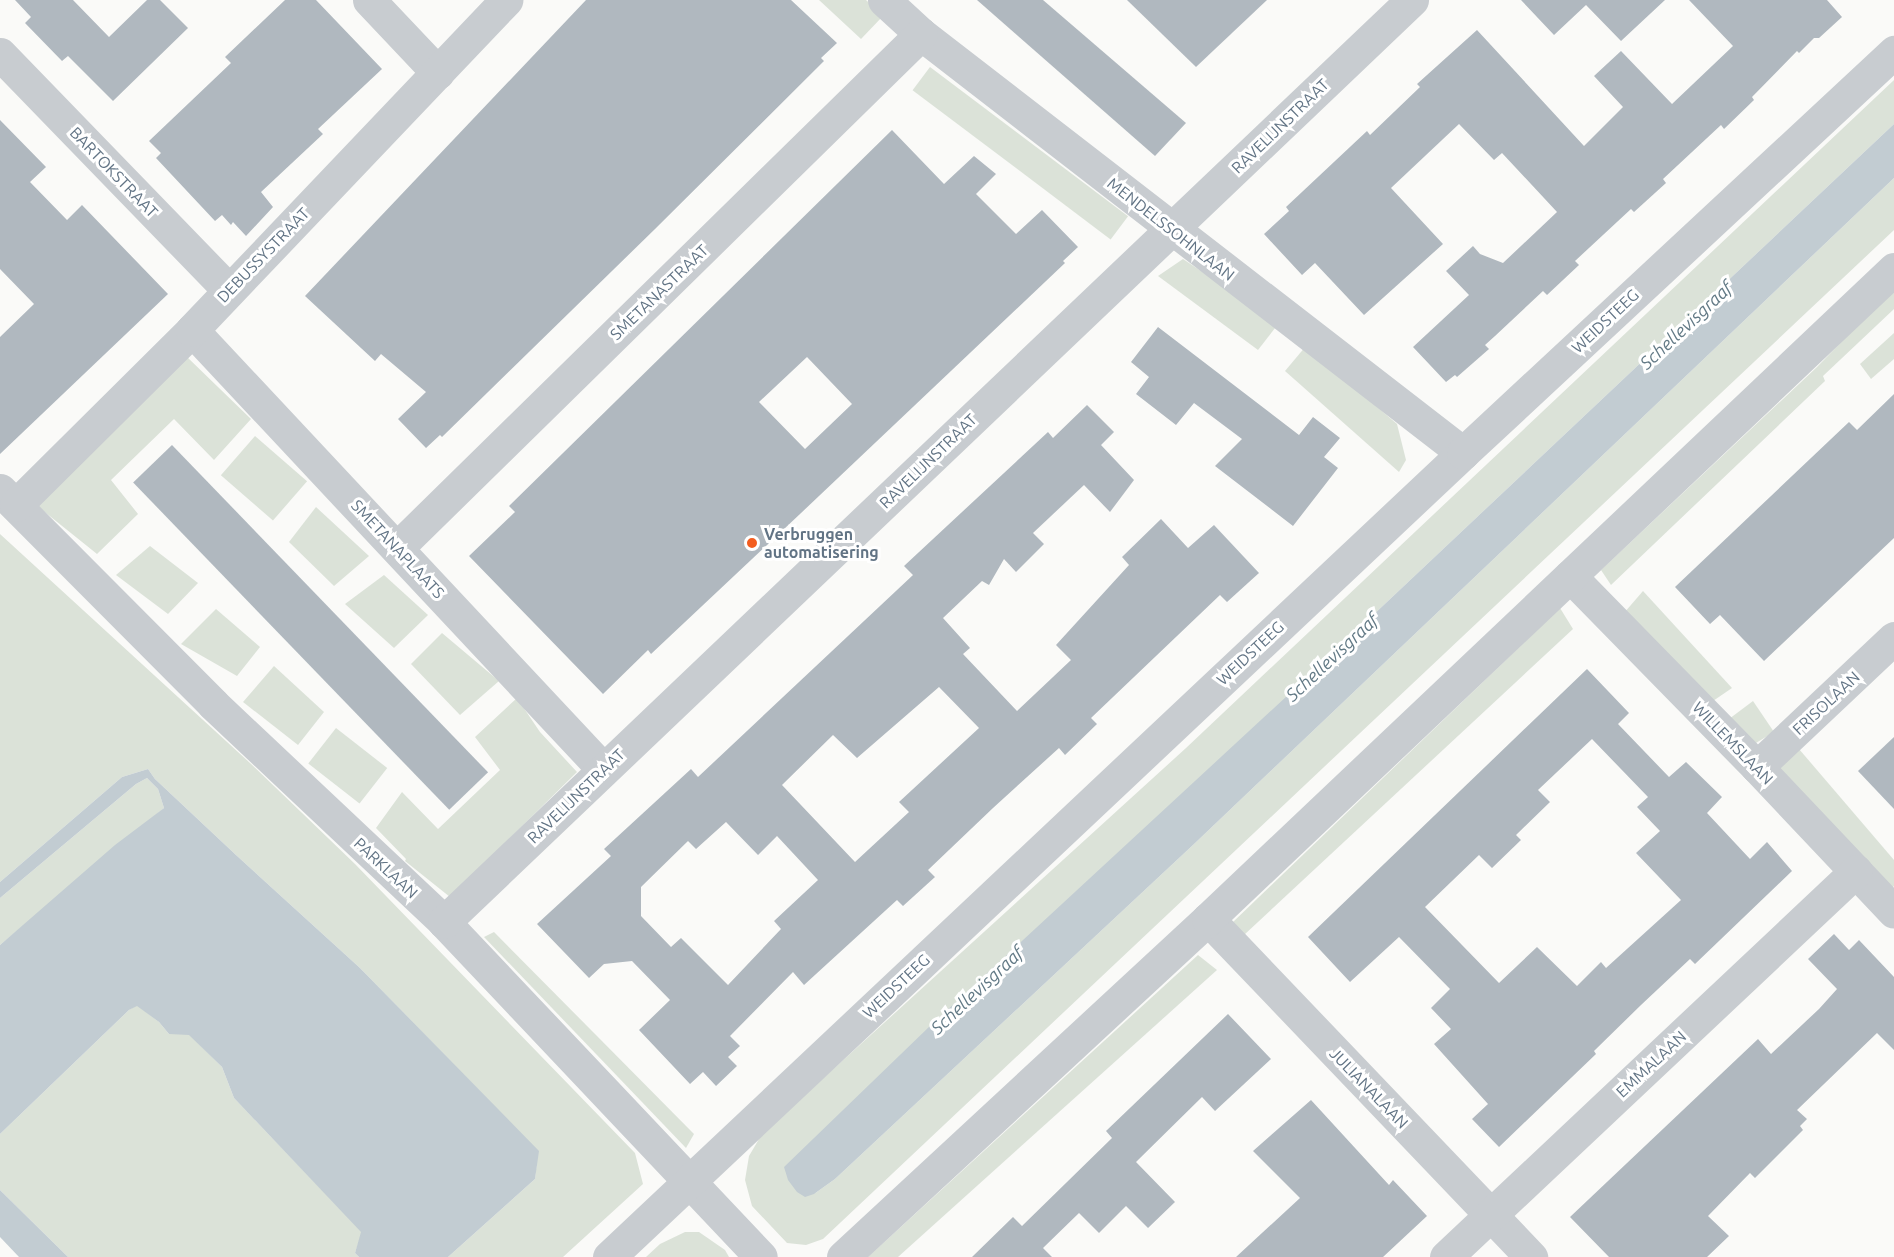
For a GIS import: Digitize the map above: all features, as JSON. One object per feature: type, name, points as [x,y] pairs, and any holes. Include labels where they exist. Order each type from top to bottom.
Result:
[{"type":"street","points":[[369,0],[438,73]]},
{"type":"street","name":"DEBUSSYSTRAAT","points":[[8,498],[192,330],[506,0]]},
{"type":"street","name":"MENDELSSOHNLAAN","points":[[884,0],[921,34],[1171,230],[1463,453]]},
{"type":"street","name":"RAVELIJNSTRAAT","points":[[444,922],[1412,0]]},
{"type":"street","name":"SMETANASTRAAT","points":[[398,548],[921,34]]},
{"type":"street","name":"WEIDSTEEG","points":[[609,1257],[1463,453],[1894,52]]},
{"type":"street","name":"BARTOKSTRAAT","points":[[0,54],[229,290]]},
{"type":"street","points":[[843,1257],[1208,919],[1894,268]]},
{"type":"street","name":"SMETANAPLAATS","points":[[192,330],[603,769]]},
{"type":"street","name":"PARKLAAN","points":[[8,498],[213,704],[444,922],[761,1257]]},
{"type":"street","name":"WILLEMSLAAN","points":[[1570,576],[1757,767],[1894,912]]},
{"type":"street","name":"FRISOLAAN","points":[[1757,767],[1894,638]]},
{"type":"street","name":"EMMALAAN","points":[[1446,1257],[1856,871]]},
{"type":"street","name":"JULIANALAAN","points":[[1208,919],[1531,1257]]},
{"type":"shaded area","points":[[819,0],[866,0],[883,16],[861,39]]},
{"type":"shaded area","points":[[930,67],[1128,216],[1111,239],[913,90]]},
{"type":"shaded area","points":[[1894,80],[1894,124],[1301,683],[814,1194],[835,1179],[1193,845],[1894,178],[1894,230],[823,1239],[806,1245],[787,1243],[752,1206],[745,1180],[749,1156],[762,1134],[1186,748]]},
{"type":"shaded area","points":[[1183,259],[1279,323],[1258,350],[1158,276]]},
{"type":"shaded area","points":[[1894,288],[1894,309],[1823,376],[1825,381],[1611,585],[1601,570],[1817,367]]},
{"type":"shaded area","points":[[1894,333],[1894,359],[1871,379],[1860,364]]},
{"type":"shaded area","points":[[1306,346],[1397,424],[1406,460],[1399,472],[1285,371]]},
{"type":"shaded area","points":[[186,356],[251,419],[214,460],[174,419],[111,480],[138,514],[97,554],[36,505]]},
{"type":"shaded area","points":[[255,436],[307,481],[273,521],[221,475]]},
{"type":"shaded area","points":[[316,507],[369,556],[334,586],[289,542]]},
{"type":"shaded area","points":[[0,534],[250,763],[355,864],[635,1153],[643,1184],[563,1257],[448,1257],[535,1179],[538,1151],[360,968],[155,779],[148,769],[122,777],[0,882]]},
{"type":"shaded area","points":[[150,546],[198,583],[168,614],[116,575]]},
{"type":"shaded area","points":[[384,575],[428,615],[394,648],[345,604]]},
{"type":"shaded area","points":[[1643,591],[1732,688],[1713,701],[1624,613]]},
{"type":"shaded area","points":[[1560,608],[1573,629],[1244,935],[1233,922]]},
{"type":"shaded area","points":[[216,609],[260,647],[237,676],[181,644]]},
{"type":"shaded area","points":[[442,633],[499,681],[460,715],[411,664]]},
{"type":"shaded area","points":[[274,666],[324,712],[298,745],[243,702]]},
{"type":"shaded area","points":[[517,698],[540,732],[577,772],[450,897],[405,861],[406,859],[376,828],[402,792],[438,829],[500,770],[475,737]]},
{"type":"shaded area","points":[[1753,701],[1774,732],[1751,746],[1729,719]]},
{"type":"shaded area","points":[[336,728],[387,768],[360,803],[308,763]]},
{"type":"shaded area","points":[[1799,749],[1894,860],[1894,886],[1889,891],[1773,769]]},
{"type":"shaded area","points":[[147,778],[158,789],[164,808],[0,945],[0,898],[136,784]]},
{"type":"shaded area","points":[[494,932],[694,1134],[686,1148],[484,937]]},
{"type":"shaded area","points":[[1198,955],[1217,970],[898,1257],[868,1257]]},
{"type":"shaded area","points":[[137,1005],[159,1022],[169,1034],[189,1034],[222,1067],[234,1098],[362,1232],[355,1253],[359,1257],[68,1257],[0,1190],[0,1134],[129,1010]]},
{"type":"shaded area","points":[[685,1232],[699,1232],[725,1250],[729,1257],[646,1257],[660,1244]]},
{"type":"water","name":"Schellevisgraaf","points":[[1894,124],[1894,178],[1193,845],[835,1179],[814,1194],[805,1197],[797,1192],[788,1180],[784,1167],[930,1026],[1301,683]]},
{"type":"water","points":[[148,769],[155,779],[360,968],[539,1151],[535,1179],[448,1257],[359,1257],[355,1253],[361,1232],[234,1098],[222,1067],[189,1035],[169,1034],[159,1022],[137,1006],[129,1010],[0,1134],[0,945],[115,845],[164,808],[158,789],[147,778],[136,784],[0,898],[0,882],[122,777]]},
{"type":"water","points":[[0,1190],[68,1257],[19,1257],[0,1237]]},
{"type":"building","points":[[15,0],[73,0],[109,37],[147,0],[160,0],[188,28],[113,101],[68,56],[62,61],[25,23],[31,17]]},
{"type":"building","points":[[285,0],[316,0],[382,69],[318,129],[323,134],[261,192],[273,207],[246,236],[233,222],[231,225],[222,215],[215,221],[156,158],[161,153],[149,141],[231,63],[225,57]]},
{"type":"building","points":[[586,0],[791,0],[837,43],[821,58],[824,61],[655,229],[442,437],[440,435],[426,448],[398,419],[426,392],[381,354],[375,361],[305,296]]},
{"type":"building","points":[[977,0],[1043,0],[1186,123],[1155,156]]},
{"type":"building","points":[[1127,0],[1267,0],[1196,67]]},
{"type":"building","points":[[1521,0],[1665,0],[1621,41],[1586,5],[1554,35]]},
{"type":"building","points":[[1689,0],[1827,0],[1842,17],[1819,38],[1814,38],[1799,53],[1797,51],[1752,97],[1754,100],[1724,129],[1721,125],[1663,179],[1666,183],[1634,212],[1631,209],[1575,261],[1579,265],[1547,295],[1543,291],[1485,345],[1489,349],[1457,377],[1455,375],[1446,382],[1413,347],[1469,295],[1446,271],[1473,246],[1480,254],[1503,263],[1557,212],[1502,153],[1494,160],[1459,124],[1391,188],[1443,244],[1364,315],[1315,263],[1302,275],[1264,234],[1289,211],[1286,207],[1367,131],[1370,135],[1420,87],[1417,84],[1477,30],[1584,146],[1623,107],[1594,76],[1621,51],[1672,104],[1733,46]]},
{"type":"building","points":[[0,120],[46,167],[30,182],[67,220],[82,205],[168,294],[0,454],[0,337],[34,304],[0,269]]},
{"type":"building","points":[[892,130],[944,184],[974,156],[996,174],[976,194],[1016,234],[1042,210],[1078,247],[1063,261],[1065,263],[800,514],[651,654],[648,650],[603,694],[469,556],[515,512],[509,506]],"holes":[[[807,357],[852,404],[805,449],[759,402]]]},
{"type":"building","points":[[1158,327],[1299,435],[1313,417],[1340,438],[1324,457],[1338,468],[1293,526],[1215,466],[1242,439],[1194,403],[1176,425],[1136,394],[1149,377],[1131,362]]},
{"type":"building","points":[[1894,394],[1894,538],[1764,661],[1720,615],[1710,624],[1675,587],[1849,422],[1857,430]]},
{"type":"building","points":[[1087,405],[1114,432],[1101,445],[1134,480],[1110,512],[1084,485],[1033,533],[1044,544],[1016,572],[1004,559],[989,585],[982,581],[943,618],[970,648],[963,654],[1017,711],[1071,660],[1056,645],[1129,565],[1122,557],[1161,519],[1188,548],[1214,525],[1259,573],[1227,602],[1220,595],[1091,718],[1097,724],[1065,755],[1059,748],[928,870],[935,877],[903,906],[897,900],[804,985],[793,972],[730,1036],[740,1046],[728,1057],[737,1066],[716,1086],[703,1072],[690,1084],[639,1030],[670,1000],[632,961],[604,964],[589,978],[537,924],[611,856],[604,849],[691,769],[698,777],[913,575],[904,566],[1048,432],[1053,438]],"holes":[[[939,687],[979,728],[899,802],[909,812],[855,862],[782,785],[833,735],[857,758]],[[726,822],[758,855],[777,836],[818,880],[774,921],[781,929],[728,985],[681,938],[671,947],[641,916],[641,887],[688,841],[696,849]]]},
{"type":"building","points":[[172,445],[488,772],[449,810],[133,483]]},
{"type":"building","points":[[1587,669],[1629,713],[1618,724],[1669,777],[1686,762],[1722,797],[1707,813],[1750,859],[1767,842],[1792,871],[1695,964],[1690,959],[1641,1005],[1594,1051],[1596,1054],[1499,1147],[1472,1119],[1488,1104],[1434,1044],[1451,1029],[1431,1008],[1450,989],[1399,937],[1350,982],[1308,937]],"holes":[[[1592,739],[1648,797],[1637,807],[1660,831],[1636,853],[1681,900],[1606,968],[1601,962],[1577,986],[1537,947],[1499,983],[1425,907],[1479,855],[1492,868],[1521,840],[1516,835],[1550,802],[1538,790]]]},
{"type":"building","points":[[1894,737],[1894,809],[1858,771]]},
{"type":"building","points":[[1834,934],[1849,950],[1859,940],[1894,977],[1894,1050],[1877,1033],[1797,1110],[1807,1119],[1800,1126],[1803,1130],[1755,1178],[1750,1173],[1708,1216],[1729,1236],[1707,1257],[1609,1257],[1570,1217],[1758,1039],[1771,1054],[1819,1009],[1837,989],[1808,959]]},
{"type":"building","points":[[1228,1014],[1271,1059],[1215,1111],[1202,1097],[1136,1162],[1175,1202],[1148,1228],[1126,1206],[1099,1233],[1079,1213],[1043,1248],[1052,1257],[972,1257],[1013,1217],[1022,1226],[1112,1138],[1106,1131]]},
{"type":"building","points":[[1311,1100],[1389,1185],[1393,1180],[1427,1216],[1383,1257],[1236,1257],[1300,1198],[1253,1151]]},
{"type":"place","name":"Verbruggen automatisering","points":[[752,543]]}]
